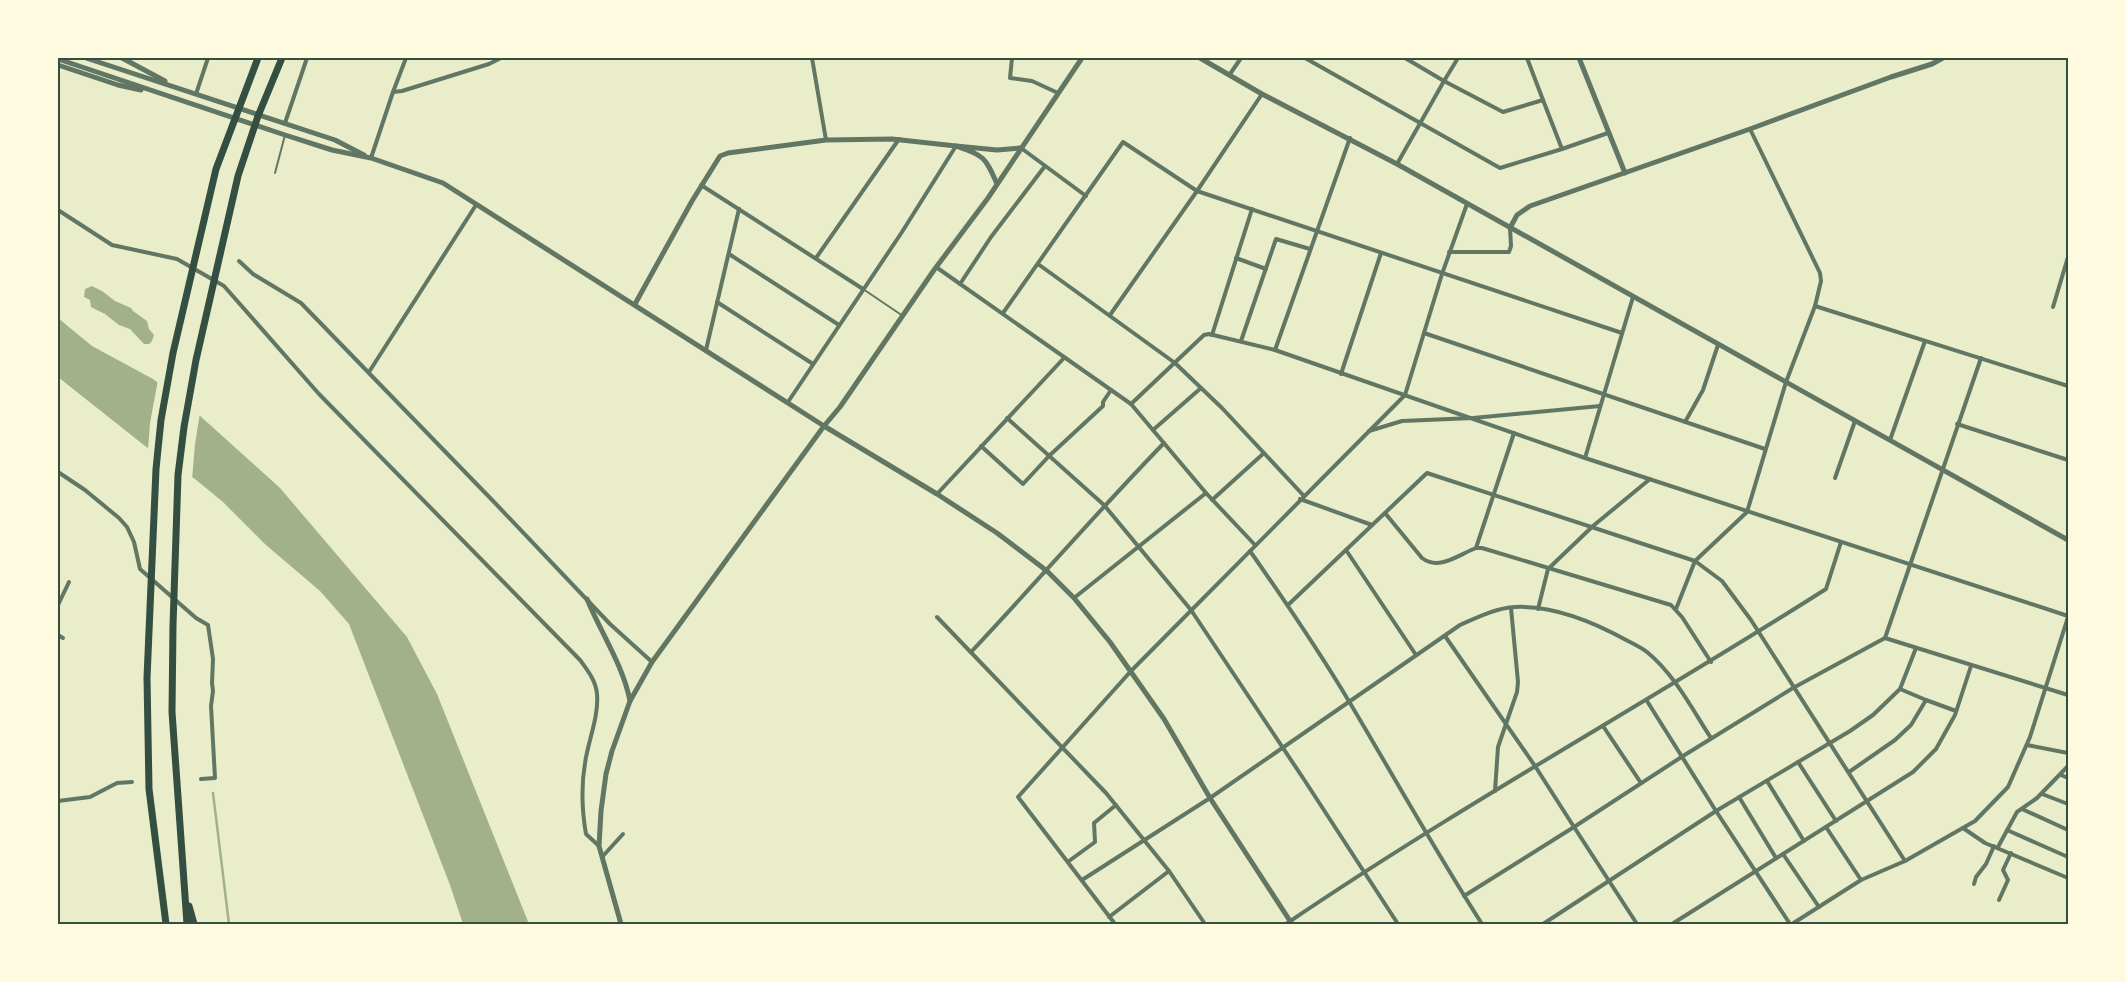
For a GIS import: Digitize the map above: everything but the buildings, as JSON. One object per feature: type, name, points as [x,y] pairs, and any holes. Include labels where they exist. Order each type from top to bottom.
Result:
[{"type":"highway","points":[[166,924],[149,789],[147,678],[156,468],[161,420],[173,353],[216,169],[251,78],[256,58]]},
{"type":"highway","points":[[187,924],[172,712],[178,475],[196,360],[238,176],[258,116],[282,58]]},
{"type":"highway","points":[[186,895],[194,924]]},
{"type":"street","points":[[86,58],[334,140],[371,158]]},
{"type":"street","points":[[122,58],[174,86]]},
{"type":"street","points":[[196,94],[208,58]]},
{"type":"street","points":[[284,123],[307,58]]},
{"type":"street","points":[[371,158],[406,58]]},
{"type":"street","points":[[393,92],[402,91],[489,64],[501,58]]},
{"type":"street","points":[[812,58],[826,140]]},
{"type":"street","points":[[1012,58],[1010,78],[1032,81],[1058,93]]},
{"type":"street","points":[[621,924],[599,846],[606,774],[630,701],[652,662],[824,426],[840,408],[936,268],[997,184],[1082,58]]},
{"type":"street","points":[[1200,58],[1262,94],[1397,164],[2068,540]]},
{"type":"street","points":[[1230,74],[1241,58]]},
{"type":"street","points":[[1305,58],[1500,168],[1608,133]]},
{"type":"street","points":[[1404,58],[1503,112],[1543,100]]},
{"type":"street","points":[[1397,164],[1458,58]]},
{"type":"street","points":[[1527,58],[1562,149]]},
{"type":"street","points":[[1579,58],[1625,173]]},
{"type":"street","points":[[1449,252],[1509,252],[1511,246],[1510,228],[1517,215],[1530,206],[1932,64],[1943,58]]},
{"type":"street","points":[[58,59],[285,135],[332,150],[371,158],[430,177],[442,183],[824,426],[997,533],[1047,571],[1074,598],[1131,671],[1164,719],[1210,798],[1289,924],[1425,833],[1676,683],[1826,589],[1841,542]]},
{"type":"street","points":[[58,65],[118,85],[170,96]]},
{"type":"street","points":[[1110,315],[1197,192],[1262,94]]},
{"type":"street","points":[[1676,609],[1695,561],[1747,512],[1786,382],[1815,306],[1821,281],[1820,273],[1750,129]]},
{"type":"street","points":[[1275,350],[1350,138]]},
{"type":"street","points":[[816,258],[898,139]]},
{"type":"street","points":[[635,304],[701,185],[718,160],[728,153],[826,140],[898,139],[997,150],[1020,148],[1086,196]]},
{"type":"street","points":[[1003,313],[1123,142],[1197,192],[1622,333]]},
{"type":"street","points":[[956,146],[983,157],[988,163],[997,184]]},
{"type":"street","points":[[788,402],[956,146]]},
{"type":"street","points":[[960,284],[991,237],[1045,166]]},
{"type":"street","points":[[701,185],[863,289]]},
{"type":"street","points":[[1115,924],[1018,797],[1131,671],[1405,395],[1449,252],[1467,204]]},
{"type":"street","points":[[369,372],[476,205]]},
{"type":"street","points":[[706,350],[739,209]]},
{"type":"street","points":[[1212,334],[1252,209]]},
{"type":"street","points":[[58,210],[112,245],[177,259],[224,286],[319,394],[580,660],[593,679],[597,693],[597,707],[585,763],[582,789],[586,834],[599,846]]},
{"type":"street","points":[[1241,341],[1276,239],[1310,249]]},
{"type":"street","points":[[1341,374],[1381,253]]},
{"type":"street","points":[[729,254],[839,325]]},
{"type":"street","points":[[2053,307],[2068,257]]},
{"type":"street","points":[[1236,258],[1266,269]]},
{"type":"street","points":[[239,261],[252,274],[301,303],[610,624],[652,662]]},
{"type":"street","points":[[1038,264],[1175,362],[1264,453],[1302,497],[1372,525]]},
{"type":"street","points":[[936,268],[1131,404],[1212,500],[1255,545]]},
{"type":"street","points":[[1585,458],[1633,297]]},
{"type":"street","points":[[717,302],[813,364]]},
{"type":"street","points":[[1815,306],[2068,386]]},
{"type":"street","points":[[1424,333],[1765,449]]},
{"type":"street","points":[[1131,404],[1204,335],[1212,334],[1275,350],[1585,458],[2068,617],[2027,745],[2008,787],[1975,821],[1905,861],[1861,880],[1791,924],[1716,811],[1647,700]]},
{"type":"street","points":[[1890,440],[1925,341]]},
{"type":"street","points":[[1685,422],[1702,390],[1718,344]]},
{"type":"street","points":[[936,494],[1064,358]]},
{"type":"street","points":[[1464,896],[1793,688],[1885,638],[1981,358]]},
{"type":"street","points":[[1153,430],[1202,388]]},
{"type":"street","points":[[981,446],[1023,484],[1049,456],[1103,406],[1103,402],[1111,390]]},
{"type":"street","points":[[1367,432],[1402,421],[1473,418],[1600,406]]},
{"type":"street","points":[[1007,418],[1104,505],[1191,610],[1398,924]]},
{"type":"street","points":[[1835,478],[1855,421]]},
{"type":"street","points":[[1957,424],[2068,460]]},
{"type":"street","points":[[1476,548],[1514,433]]},
{"type":"street","points":[[971,652],[1047,571],[1104,505],[1164,443]]},
{"type":"street","points":[[1212,500],[1264,453]]},
{"type":"street","points":[[58,472],[85,490],[119,518],[127,527],[134,542],[140,568],[196,618],[208,625],[213,659],[211,706],[215,778],[201,779]]},
{"type":"street","points":[[1288,605],[1427,472],[1695,561],[1722,581],[1759,632],[1905,861]]},
{"type":"street","points":[[1538,609],[1548,569],[1593,526],[1650,479]]},
{"type":"street","points":[[1074,598],[1206,493]]},
{"type":"street","points":[[1384,513],[1429,564],[1442,563],[1476,548],[1482,548],[1548,569],[1645,596],[1672,606],[1676,609],[1710,662]]},
{"type":"street","points":[[1346,550],[1416,655]]},
{"type":"street","points":[[1250,551],[1288,605],[1349,701],[1425,833],[1482,924]]},
{"type":"street","points":[[58,605],[69,582]]},
{"type":"street","points":[[587,599],[602,634],[615,656],[627,685],[630,701]]},
{"type":"street","points":[[1495,791],[1498,747],[1518,692],[1511,608]]},
{"type":"street","points":[[1082,880],[1210,798],[1460,625],[1486,614],[1511,608],[1558,611],[1606,628],[1647,652],[1676,683],[1712,738]]},
{"type":"street","points":[[937,617],[1063,747],[1116,805],[1169,872],[1205,924]]},
{"type":"street","points":[[58,635],[63,638]]},
{"type":"street","points":[[1445,636],[1535,766],[1637,924]]},
{"type":"street","points":[[1885,638],[2068,696]]},
{"type":"street","points":[[1543,924],[1716,811],[1873,715],[1900,689],[1916,648]]},
{"type":"street","points":[[1672,924],[1913,772],[1936,749],[1956,711],[1971,666]]},
{"type":"street","points":[[1900,689],[1956,711]]},
{"type":"street","points":[[1849,772],[1895,740],[1911,724],[1926,700]]},
{"type":"street","points":[[1603,726],[1641,783]]},
{"type":"street","points":[[2027,745],[2068,753]]},
{"type":"street","points":[[1798,762],[1836,821]]},
{"type":"street","points":[[1974,884],[2016,812],[2042,794],[2068,766]]},
{"type":"street","points":[[2061,775],[2068,778]]},
{"type":"street","points":[[1767,781],[1804,841]]},
{"type":"street","points":[[58,801],[90,797],[117,783],[132,782]]},
{"type":"street","points":[[2042,794],[2068,804]]},
{"type":"street","points":[[1739,797],[1776,858]]},
{"type":"street","points":[[1068,861],[1095,842],[1094,823],[1116,805]]},
{"type":"street","points":[[2022,809],[2068,830]]},
{"type":"street","points":[[1826,827],[1861,880]]},
{"type":"street","points":[[1963,828],[1996,847],[2068,878]]},
{"type":"street","points":[[2007,830],[2068,857]]},
{"type":"street","points":[[603,856],[623,834]]},
{"type":"street","points":[[1999,900],[2008,880],[2003,870],[2011,853]]},
{"type":"street","points":[[1783,854],[1819,907]]},
{"type":"street","points":[[1109,917],[1169,872]]},
{"type":"lane","points":[[275,174],[285,135]]},
{"type":"lane","points":[[863,289],[903,316]]},
{"type":"shaded area","points":[[92,286],[115,301],[131,308],[147,321],[149,329],[154,335],[152,341],[149,344],[144,344],[130,329],[119,325],[105,314],[91,307],[90,300],[84,297],[85,289]]},
{"type":"shaded area","points":[[58,318],[92,346],[153,379],[199,415],[280,488],[407,637],[437,694],[529,924],[463,924],[450,885],[349,624],[320,591],[266,545],[223,502],[195,479],[145,446],[58,377]]},
{"type":"pier","points":[[158,380],[200,413],[192,480],[148,450],[150,423]]},
{"type":"waterway","points":[[213,793],[229,924]]}]
